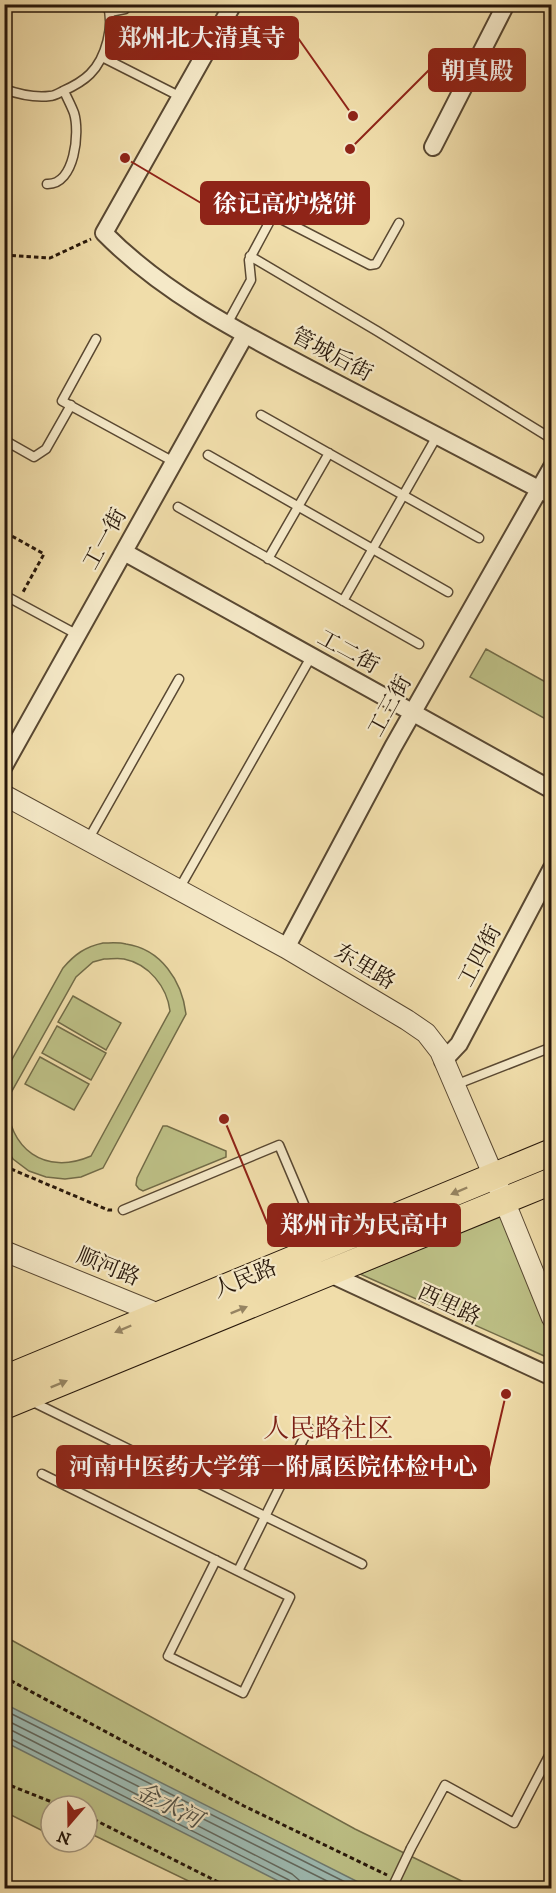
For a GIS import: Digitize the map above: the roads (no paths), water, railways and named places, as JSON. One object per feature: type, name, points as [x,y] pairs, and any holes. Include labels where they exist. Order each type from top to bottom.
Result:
[{"type":"main road","name":"人民路","points":[[4,1379],[552,1152]]},
{"type":"main road","name":"人民路","points":[[15,1402],[552,1181]]},
{"type":"street","points":[[182,98],[233,4]]},
{"type":"street","points":[[433,147],[506,4]]},
{"type":"street","name":"管城后街","points":[[182,98],[104,233],[125,255],[189,301],[245,335],[545,493]]},
{"type":"street","name":"工一街","points":[[4,766],[245,335]]},
{"type":"street","name":"工三街","points":[[285,948],[412,713],[545,493],[552,467]]},
{"type":"street","name":"工二街","points":[[124,552],[552,790]]},
{"type":"street","name":"东里路","points":[[4,795],[285,948],[407,1020],[426,1034],[440,1052],[552,1318]]},
{"type":"street","name":"工四街","points":[[443,1060],[459,1044],[552,868]]},
{"type":"street","name":"顺河路","points":[[4,1251],[194,1328]]},
{"type":"street","name":"西里路","points":[[328,1273],[552,1377]]},
{"type":"lane","points":[[4,89],[29,95],[52,96],[91,74],[102,57],[109,35],[109,8],[125,9],[130,4]]},
{"type":"lane","points":[[102,57],[182,98]]},
{"type":"lane","points":[[47,184],[61,180],[67,173],[75,152],[77,134],[74,113],[64,91]]},
{"type":"lane","points":[[227,324],[251,280],[248,267],[250,256],[271,219],[277,217],[370,265],[376,264],[399,223]]},
{"type":"lane","points":[[250,256],[552,439]]},
{"type":"lane","points":[[96,339],[63,401],[174,462]]},
{"type":"lane","points":[[4,441],[34,456],[40,455],[46,449],[71,405]]},
{"type":"lane","points":[[261,415],[479,538]]},
{"type":"lane","points":[[343,601],[437,436]]},
{"type":"lane","points":[[268,559],[329,453]]},
{"type":"lane","points":[[208,455],[448,592]]},
{"type":"lane","points":[[178,507],[419,644]]},
{"type":"lane","points":[[4,595],[78,635]]},
{"type":"lane","points":[[178,890],[311,657]]},
{"type":"lane","points":[[88,841],[179,679]]},
{"type":"lane","points":[[454,1085],[552,1047]]},
{"type":"lane","points":[[123,1210],[279,1145],[322,1247]]},
{"type":"lane","points":[[15,1402],[266,1516],[362,1564]]},
{"type":"lane","points":[[238,1571],[309,1428]]},
{"type":"lane","points":[[42,1474],[216,1560],[290,1597],[243,1692],[168,1656],[216,1560]]},
{"type":"lane","points":[[392,1888],[445,1785],[514,1823],[552,1750]]},
{"type":"water","name":"金水河","points":[[4,1704],[370,1888],[292,1888],[5,1742]]},
{"type":"place","name":"郑州北大清真寺","points":[[353,116]]},
{"type":"place","name":"朝真殿","points":[[350,149]]},
{"type":"place","name":"徐记高炉烧饼","points":[[125,158]]},
{"type":"place","name":"郑州市为民高中","points":[[224,1119]]},
{"type":"place","name":"河南中医药大学第一附属医院体检中心","points":[[506,1394]]},
{"type":"district","name":"人民路社区","points":[[328,1429]]}]
